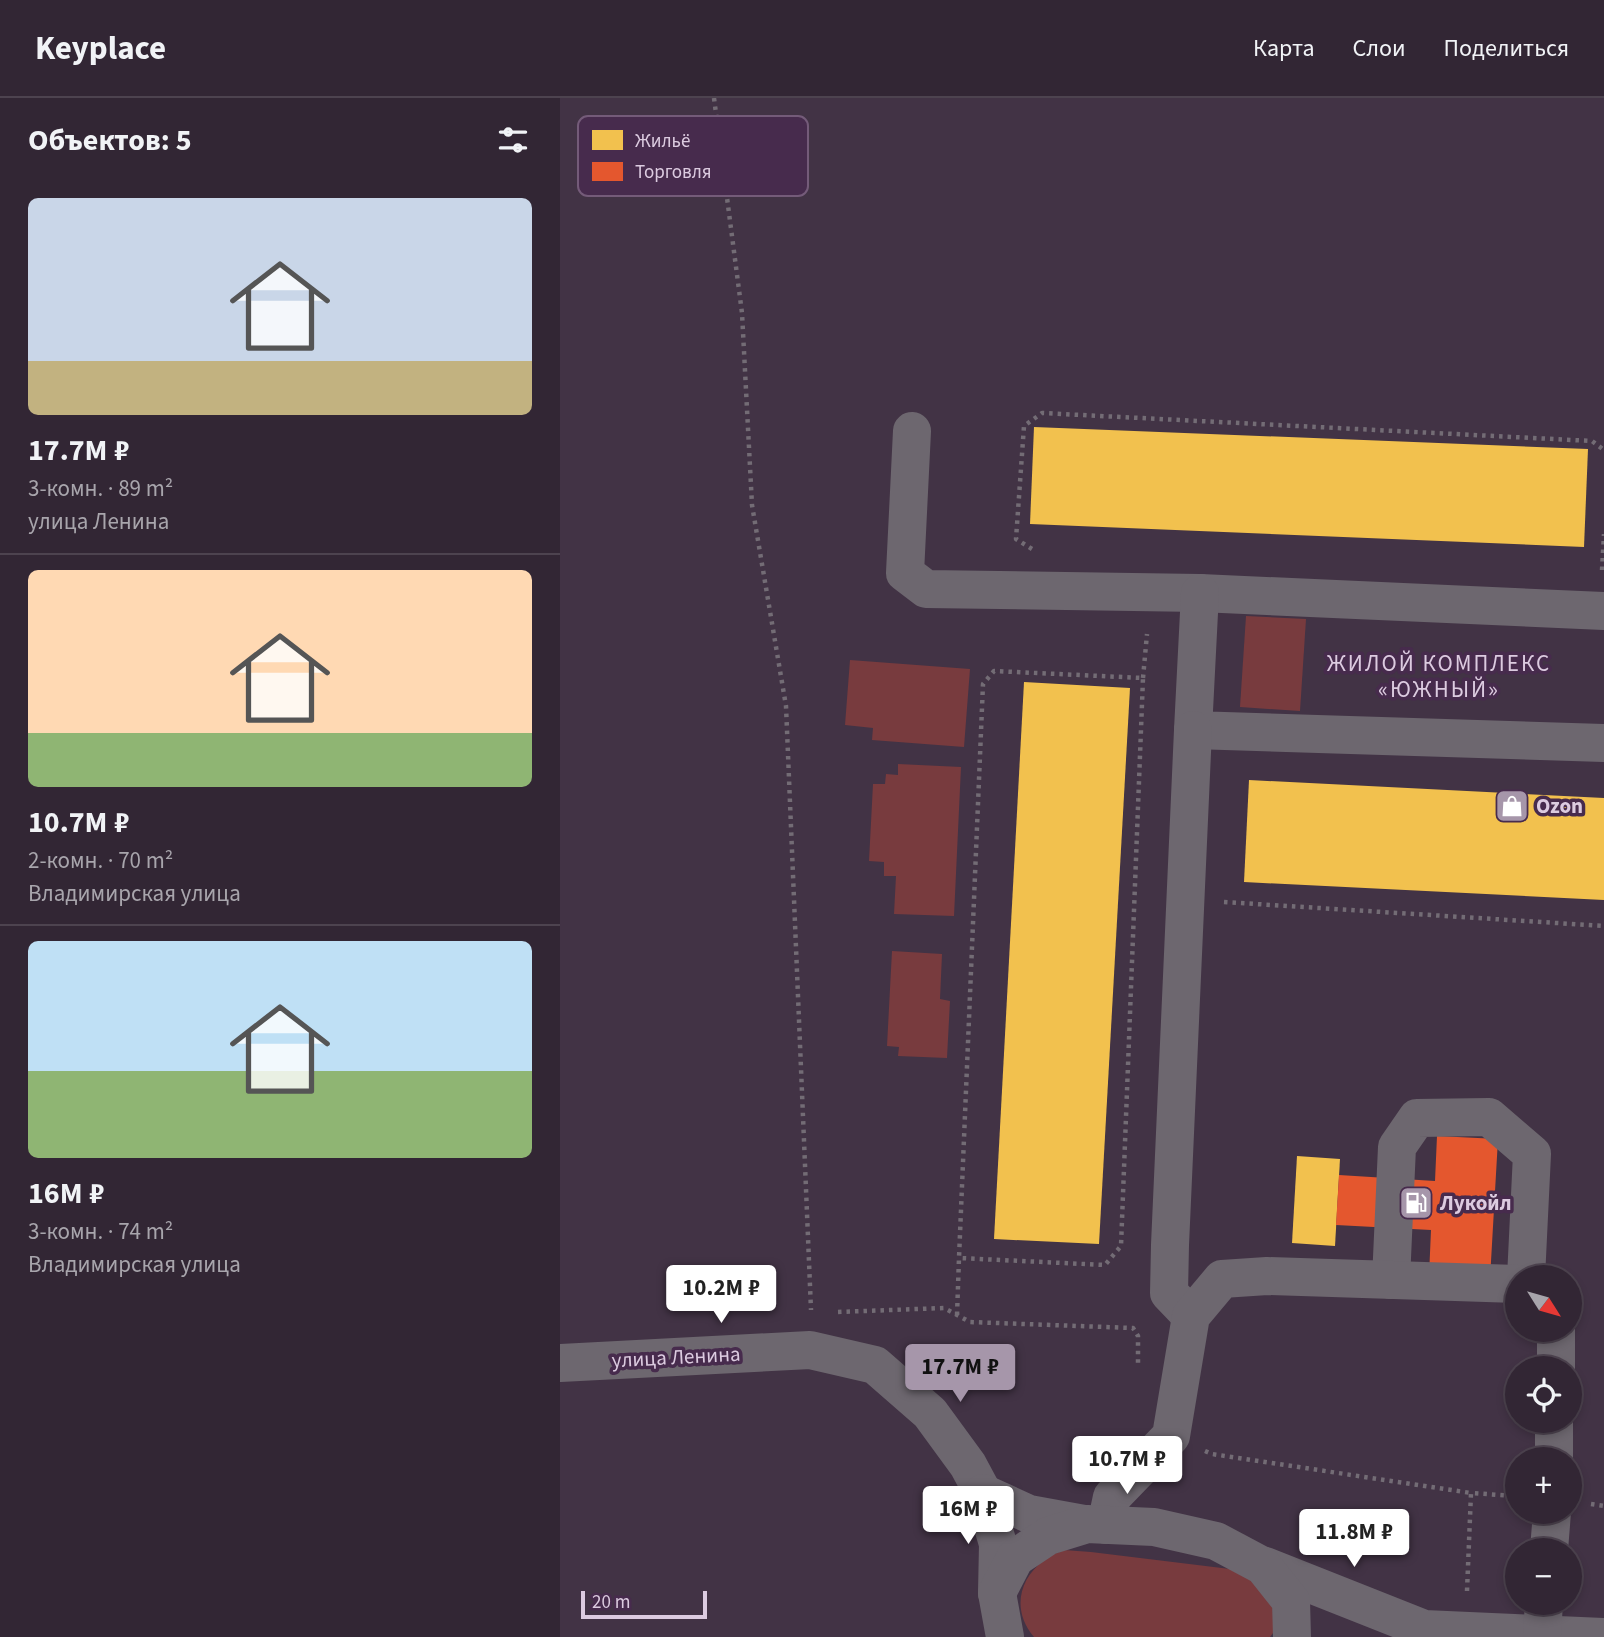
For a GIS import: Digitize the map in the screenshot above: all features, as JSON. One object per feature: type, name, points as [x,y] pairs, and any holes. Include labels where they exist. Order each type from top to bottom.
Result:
[{"type":"street","points":[[912,431],[905,573],[926,589],[1603,596]]},
{"type":"street","points":[[1191,1316],[1169,1293],[1200,593]]},
{"type":"street","points":[[1193,730],[1604,743]]},
{"type":"street","points":[[1391,1280],[1397,1147],[1417,1118],[1489,1117],[1532,1154],[1526,1265]]},
{"type":"street","points":[[997,1593],[1015,1558],[1048,1536],[1096,1525],[1112,1497],[1171,1436],[1191,1316],[1223,1279],[1267,1276],[1505,1284]]},
{"type":"street","name":"улица Ленина","points":[[560,1363],[810,1350],[875,1365],[929,1413],[968,1465],[983,1493]]},
{"type":"street","points":[[983,1493],[1029,1514],[1096,1525],[1154,1527],[1216,1541],[1263,1566],[1423,1629],[1465,1631],[1543,1619],[1604,1636]]},
{"type":"street","points":[[983,1493],[998,1544],[997,1593],[1005,1637]]},
{"type":"street","points":[[1263,1566],[1291,1601],[1292,1637]]},
{"type":"path","points":[[714,98],[716,116]]},
{"type":"path","points":[[727,196],[742,313],[752,505],[786,706],[811,1313]]},
{"type":"path","points":[[1035,551],[1016,539],[1024,426],[1042,413],[1592,441],[1604,450]]},
{"type":"path","points":[[1603,596],[1604,534]]},
{"type":"path","points":[[957,1315],[959,1258],[983,684],[994,671],[1143,678],[1121,1246],[1105,1265],[959,1258]]},
{"type":"path","points":[[1221,902],[1604,926]]},
{"type":"path","points":[[836,1312],[944,1308],[970,1322],[1133,1328],[1138,1336],[1138,1374]]},
{"type":"path","points":[[1171,1436],[1212,1454],[1471,1493],[1505,1495]]},
{"type":"path","points":[[1465,1631],[1471,1493]]},
{"type":"shaded area","points":[[1246,616],[1306,619],[1300,711],[1240,707]]},
{"type":"shaded area","points":[[850,660],[970,669],[964,747],[872,740],[873,728],[845,725]]},
{"type":"shaded area","points":[[898,764],[961,767],[954,916],[894,914],[896,876],[884,876],[884,862],[869,861],[873,784],[885,784],[886,774],[898,775]]},
{"type":"shaded area","points":[[892,951],[942,954],[940,999],[950,1001],[947,1058],[898,1056],[899,1047],[887,1046]]},
{"type":"shaded area","points":[[1064,1550],[1230,1569],[1253,1579],[1273,1599],[1273,1633],[1270,1637],[1034,1637],[1023,1617],[1021,1596],[1024,1586],[1035,1568],[1051,1555]]},
{"type":"building: Жильё","points":[[1034,427],[1588,449],[1584,547],[1030,524]]},
{"type":"building: Жильё","points":[[1024,682],[1130,688],[1099,1244],[994,1239]]},
{"type":"building: Жильё","points":[[1249,780],[1604,798],[1604,900],[1244,882]]},
{"type":"building: Жильё","points":[[1297,1156],[1340,1159],[1335,1246],[1292,1243]]},
{"type":"building: Торговля","name":"Лукойл","points":[[1437,1136],[1498,1139],[1490,1279],[1429,1276],[1431,1230],[1336,1225],[1339,1175],[1435,1181]]},
{"type":"place","name":"Ozon","points":[[1512,806]]},
{"type":"place","name":"Лукойл","points":[[1416,1203]]},
{"type":"district","name":"ЖИЛОЙ КОМПЛЕКС «ЮЖНЫЙ»","points":[[1439,676]]}]
